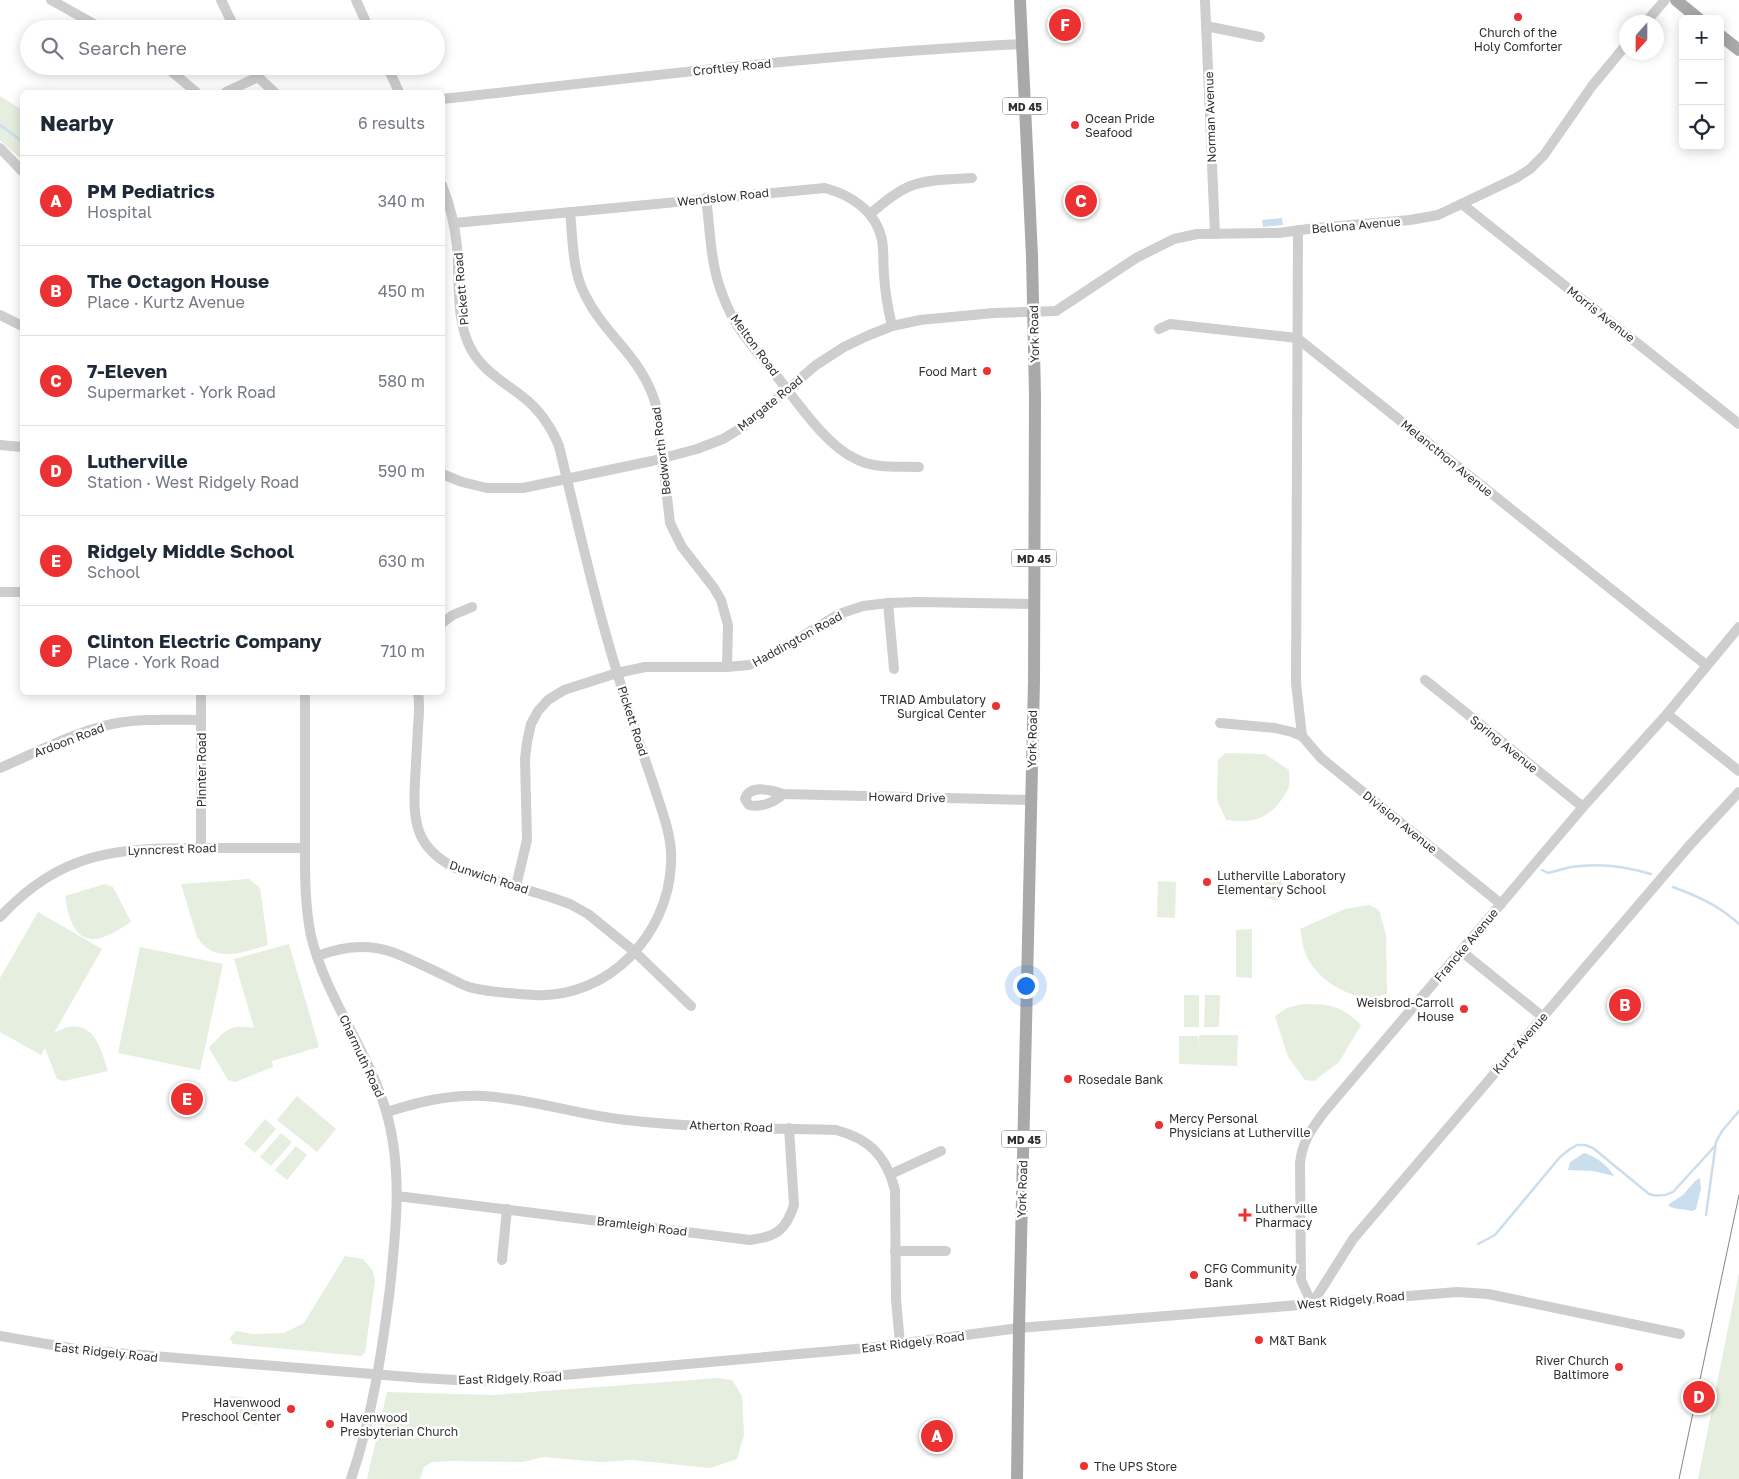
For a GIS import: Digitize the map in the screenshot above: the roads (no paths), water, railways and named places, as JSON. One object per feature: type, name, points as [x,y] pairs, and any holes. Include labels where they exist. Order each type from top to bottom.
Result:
[{"type":"main road","name":"York Road","points":[[1018,1479],[1019,1328],[1031,800],[1035,396],[1034,312],[1020,0]]},
{"type":"main road","points":[[1676,0],[1694,15]]},
{"type":"main road","points":[[1724,39],[1739,50]]},
{"type":"street","points":[[51,0],[86,20]]},
{"type":"street","points":[[222,0],[231,20]]},
{"type":"street","points":[[356,0],[365,20]]},
{"type":"street","name":"Norman Avenue","points":[[1205,0],[1215,234]]},
{"type":"street","points":[[1652,15],[1665,0]]},
{"type":"street","points":[[1206,26],[1260,37]]},
{"type":"street","name":"Croftley Road","points":[[445,99],[827,57],[1022,44]]},
{"type":"street","name":"Bellona Avenue","points":[[1034,312],[1056,311],[1136,258],[1164,243],[1184,236],[1263,234],[1424,219],[1438,216],[1516,178],[1538,162],[1552,145],[1592,86],[1619,53]]},
{"type":"street","points":[[176,75],[194,90]]},
{"type":"street","points":[[391,75],[398,90]]},
{"type":"street","points":[[230,90],[258,77],[272,90]]},
{"type":"street","points":[[0,148],[20,169]]},
{"type":"street","points":[[870,214],[890,198],[913,185],[972,178]]},
{"type":"street","name":"Wendslow Road","points":[[454,224],[824,188],[848,196],[861,204],[870,214],[882,239],[886,302],[892,326]]},
{"type":"street","name":"Pickett Road","points":[[317,956],[352,947],[377,948],[400,954],[470,987],[537,995],[571,991],[586,987],[619,968],[648,936],[664,903],[671,864],[668,832],[617,673],[583,550],[559,446],[545,420],[524,398],[484,366],[469,344],[462,319],[454,224],[445,195]]},
{"type":"street","name":"Melton Road","points":[[706,198],[714,264],[719,285],[735,321],[748,340],[828,439],[846,454],[856,460],[876,466],[919,467]]},
{"type":"street","name":"Morris Avenue","points":[[1462,204],[1739,424]]},
{"type":"street","name":"Bedworth Road","points":[[570,212],[575,264],[580,284],[590,304],[637,364],[649,384],[657,409],[670,523],[682,547],[714,588],[726,612],[728,625],[727,668]]},
{"type":"street","points":[[1220,723],[1275,728],[1302,736],[1296,683],[1298,230]]},
{"type":"street","name":"Margate Road","points":[[445,475],[476,486],[498,489],[523,488],[662,459],[723,439],[746,426],[816,365],[844,347],[892,326],[951,316],[1034,312]]},
{"type":"street","points":[[0,315],[20,325]]},
{"type":"street","points":[[1159,328],[1170,324],[1297,338]]},
{"type":"street","name":"Melancthon Avenue","points":[[1297,338],[1706,665]]},
{"type":"street","points":[[0,445],[20,447]]},
{"type":"street","points":[[0,592],[20,592]]},
{"type":"street","points":[[888,603],[894,669]]},
{"type":"street","name":"Haddington Road","points":[[516,886],[527,840],[526,742],[531,724],[538,711],[548,700],[564,690],[632,669],[657,666],[727,668],[759,662],[839,614],[863,606],[888,603],[1034,604]]},
{"type":"street","points":[[445,621],[453,615],[472,607]]},
{"type":"street","name":"Francke Avenue","points":[[1312,1304],[1301,1280],[1300,1163],[1301,1152],[1306,1138],[1325,1111],[1461,950],[1667,714],[1739,627]]},
{"type":"street","name":"Spring Avenue","points":[[1425,680],[1583,808]]},
{"type":"street","name":"Pinnter Road","points":[[201,695],[201,848]]},
{"type":"street","name":"Charmuth Road","points":[[305,695],[305,848],[308,919],[317,956],[335,999],[376,1083],[387,1112],[394,1146],[397,1196],[392,1266],[377,1375],[362,1443],[351,1479]]},
{"type":"street","name":"Dunwich Road","points":[[418,695],[414,809],[417,828],[424,842],[433,853],[455,868],[570,904],[607,928],[691,1006]]},
{"type":"street","points":[[1667,714],[1739,771]]},
{"type":"street","name":"Ardoon Road","points":[[0,768],[93,729],[140,721],[201,720]]},
{"type":"street","name":"Division Avenue","points":[[1302,736],[1322,758],[1501,904]]},
{"type":"street","name":"Kurtz Avenue","points":[[1312,1304],[1353,1239],[1698,835],[1739,792]]},
{"type":"street","name":"Howard Drive","points":[[783,794],[1031,800]]},
{"type":"street","name":"Lynncrest Road","points":[[0,917],[32,887],[74,864],[100,854],[149,848],[305,848]]},
{"type":"street","points":[[1461,950],[1543,1016]]},
{"type":"street","name":"Atherton Road","points":[[387,1112],[426,1100],[482,1096],[504,1098],[587,1115],[625,1120],[670,1124],[836,1130],[849,1133],[875,1150],[884,1161],[891,1174],[895,1190],[896,1299],[900,1344]]},
{"type":"street","name":"Bramleigh Road","points":[[397,1196],[750,1240],[765,1238],[776,1234],[785,1226],[791,1216],[794,1205],[789,1128]]},
{"type":"street","points":[[891,1174],[941,1152]]},
{"type":"street","points":[[502,1260],[507,1209]]},
{"type":"street","points":[[895,1251],[946,1251]]},
{"type":"street","name":"West Ridgely Road","points":[[1019,1328],[1442,1292],[1476,1292],[1680,1334]]},
{"type":"street","name":"East Ridgely Road","points":[[0,1336],[81,1350],[448,1380],[520,1380],[900,1344],[1019,1328]]},
{"type":"water","points":[[1282,218],[1283,225],[1263,227],[1262,220]]},
{"type":"water","points":[[1584,1153],[1601,1162],[1614,1176],[1593,1171],[1568,1170],[1570,1162]]},
{"type":"water","points":[[1700,1178],[1701,1189],[1696,1209],[1693,1211],[1669,1206],[1669,1204],[1683,1195]]},
{"type":"waterway","points":[[0,125],[20,140]]},
{"type":"waterway","points":[[1542,870],[1548,873],[1571,867],[1601,865],[1621,867],[1651,874]]},
{"type":"waterway","points":[[1673,887],[1708,902],[1739,924]]},
{"type":"waterway","points":[[1706,1215],[1716,1142],[1722,1131],[1739,1111]]},
{"type":"waterway","points":[[1478,1244],[1495,1235],[1560,1157],[1577,1145],[1593,1148],[1649,1194],[1658,1196],[1673,1192],[1715,1146]]},
{"type":"tram line","points":[[1679,1479],[1739,1195]]},
{"type":"place","name":"Church of the Holy Comforter","points":[[1518,17]]},
{"type":"place","name":"Clinton Electric Company","points":[[1065,25]]},
{"type":"place","name":"Ocean Pride Seafood","points":[[1075,125]]},
{"type":"place","name":"7-Eleven","points":[[1081,201]]},
{"type":"place","name":"Food Mart","points":[[987,371]]},
{"type":"place","name":"TRIAD Ambulatory Surgical Center","points":[[996,706]]},
{"type":"place","name":"Lutherville Laboratory Elementary School","points":[[1207,882]]},
{"type":"place","name":"The Octagon House","points":[[1625,1005]]},
{"type":"place","name":"Weisbrod-Carroll House","points":[[1464,1009]]},
{"type":"place","name":"Rosedale Bank","points":[[1068,1079]]},
{"type":"place","name":"Ridgely Middle School","points":[[187,1099]]},
{"type":"place","name":"Mercy Personal Physicians at Lutherville","points":[[1159,1125]]},
{"type":"place","name":"Lutherville Pharmacy","points":[[1245,1215]]},
{"type":"place","name":"CFG Community Bank","points":[[1194,1275]]},
{"type":"place","name":"M&T Bank","points":[[1259,1340]]},
{"type":"place","name":"River Church Baltimore","points":[[1619,1367]]},
{"type":"place","name":"Lutherville","points":[[1699,1397]]},
{"type":"place","name":"Havenwood Preschool Center","points":[[291,1409]]},
{"type":"place","name":"Havenwood Presbyterian Church","points":[[330,1424]]},
{"type":"place","name":"PM Pediatrics","points":[[937,1436]]},
{"type":"place","name":"The UPS Store","points":[[1084,1466]]}]
